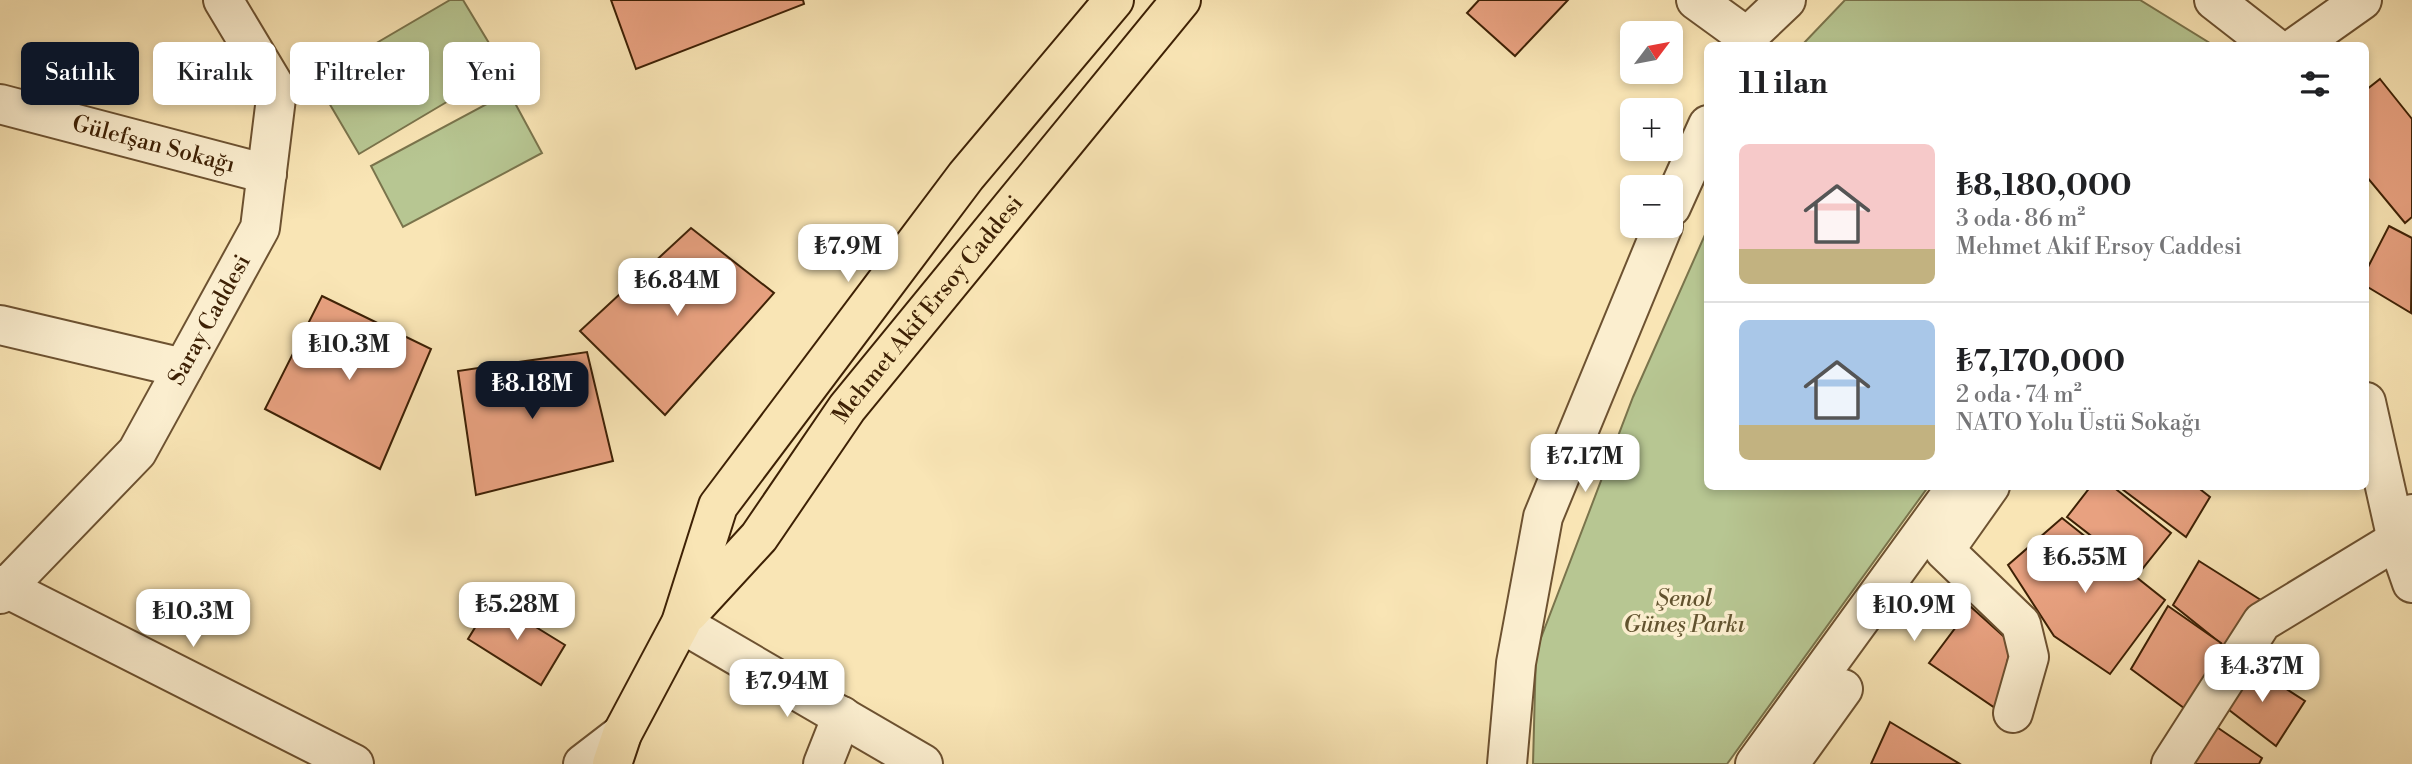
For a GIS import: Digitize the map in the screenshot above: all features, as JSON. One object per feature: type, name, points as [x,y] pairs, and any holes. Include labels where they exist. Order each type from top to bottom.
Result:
[{"type":"main road","name":"Mehmet Akif Ersoy Caddesi","points":[[617,749],[681,623],[718,506],[966,176],[1114,0]]},
{"type":"main road","name":"Mehmet Akif Ersoy Caddesi","points":[[681,623],[759,537],[847,408],[1181,0]]},
{"type":"street","name":"Saray Caddesi","points":[[1,589],[137,452],[260,228],[277,90],[223,0]]},
{"type":"street","points":[[1696,0],[1745,41],[1786,0]]},
{"type":"street","points":[[2214,0],[2268,42]]},
{"type":"street","points":[[2303,42],[2362,0]]},
{"type":"street","name":"Gülefşan Sokağı","points":[[0,104],[267,174]]},
{"type":"street","points":[[1683,180],[1704,134]]},
{"type":"street","points":[[1507,764],[1516,663],[1543,517],[1658,238]]},
{"type":"street","points":[[0,325],[183,368]]},
{"type":"street","points":[[2369,412],[2404,527],[2412,583]]},
{"type":"street","points":[[1755,764],[1954,490]]},
{"type":"street","points":[[1789,764],[1987,490]]},
{"type":"street","points":[[2171,764],[2262,622],[2404,527]]},
{"type":"street","points":[[1944,550],[2021,624],[2029,657],[2014,713]]},
{"type":"street","points":[[1,589],[350,763]]},
{"type":"street","points":[[681,623],[923,764]]},
{"type":"street","points":[[823,764],[842,716]]},
{"type":"street","points":[[583,764],[617,749]]},
{"type":"green space","points":[[450,0],[463,0],[488,42],[443,42],[443,104],[359,154],[330,105],[429,105],[429,42],[378,42]]},
{"type":"green space","points":[[1845,0],[2140,0],[2208,42],[1805,42]]},
{"type":"green space","points":[[485,105],[516,105],[542,153],[403,227],[371,166]]},
{"type":"green space","name":"Şenol Güneş Parkı","points":[[1704,237],[1704,490],[1926,490],[1727,764],[1533,764],[1536,651],[1633,397]]},
{"type":"building","points":[[611,0],[803,0],[804,4],[636,69]]},
{"type":"building","points":[[1479,0],[1568,0],[1515,56],[1467,13]]},
{"type":"building","points":[[2380,79],[2412,119],[2412,217],[2405,223],[2369,180],[2369,88]]},
{"type":"building","points":[[2389,226],[2412,238],[2411,313],[2369,288],[2369,265]]},
{"type":"building","points":[[691,228],[774,293],[665,415],[580,331]]},
{"type":"building","points":[[322,296],[431,349],[380,469],[265,409]]},
{"type":"building","points":[[587,352],[613,461],[476,495],[458,371]]},
{"type":"building","points":[[2088,490],[2117,490],[2171,533],[2139,573],[2067,517]]},
{"type":"building","points":[[2123,490],[2201,490],[2210,497],[2186,537]]},
{"type":"building","points":[[2062,518],[2165,600],[2110,674],[2054,636],[2008,565]]},
{"type":"building","points":[[2199,561],[2264,602],[2234,654],[2173,605]]},
{"type":"building","points":[[492,600],[565,645],[541,685],[468,639]]},
{"type":"building","points":[[2168,606],[2221,643],[2188,711],[2131,669]]},
{"type":"building","points":[[1971,607],[2011,643],[1998,710],[1929,663]]},
{"type":"building","points":[[2246,663],[2305,701],[2276,746],[2220,703]]},
{"type":"building","points":[[2208,721],[2262,758],[2259,764],[2178,764]]},
{"type":"building","points":[[1890,722],[1960,764],[1871,764]]}]
